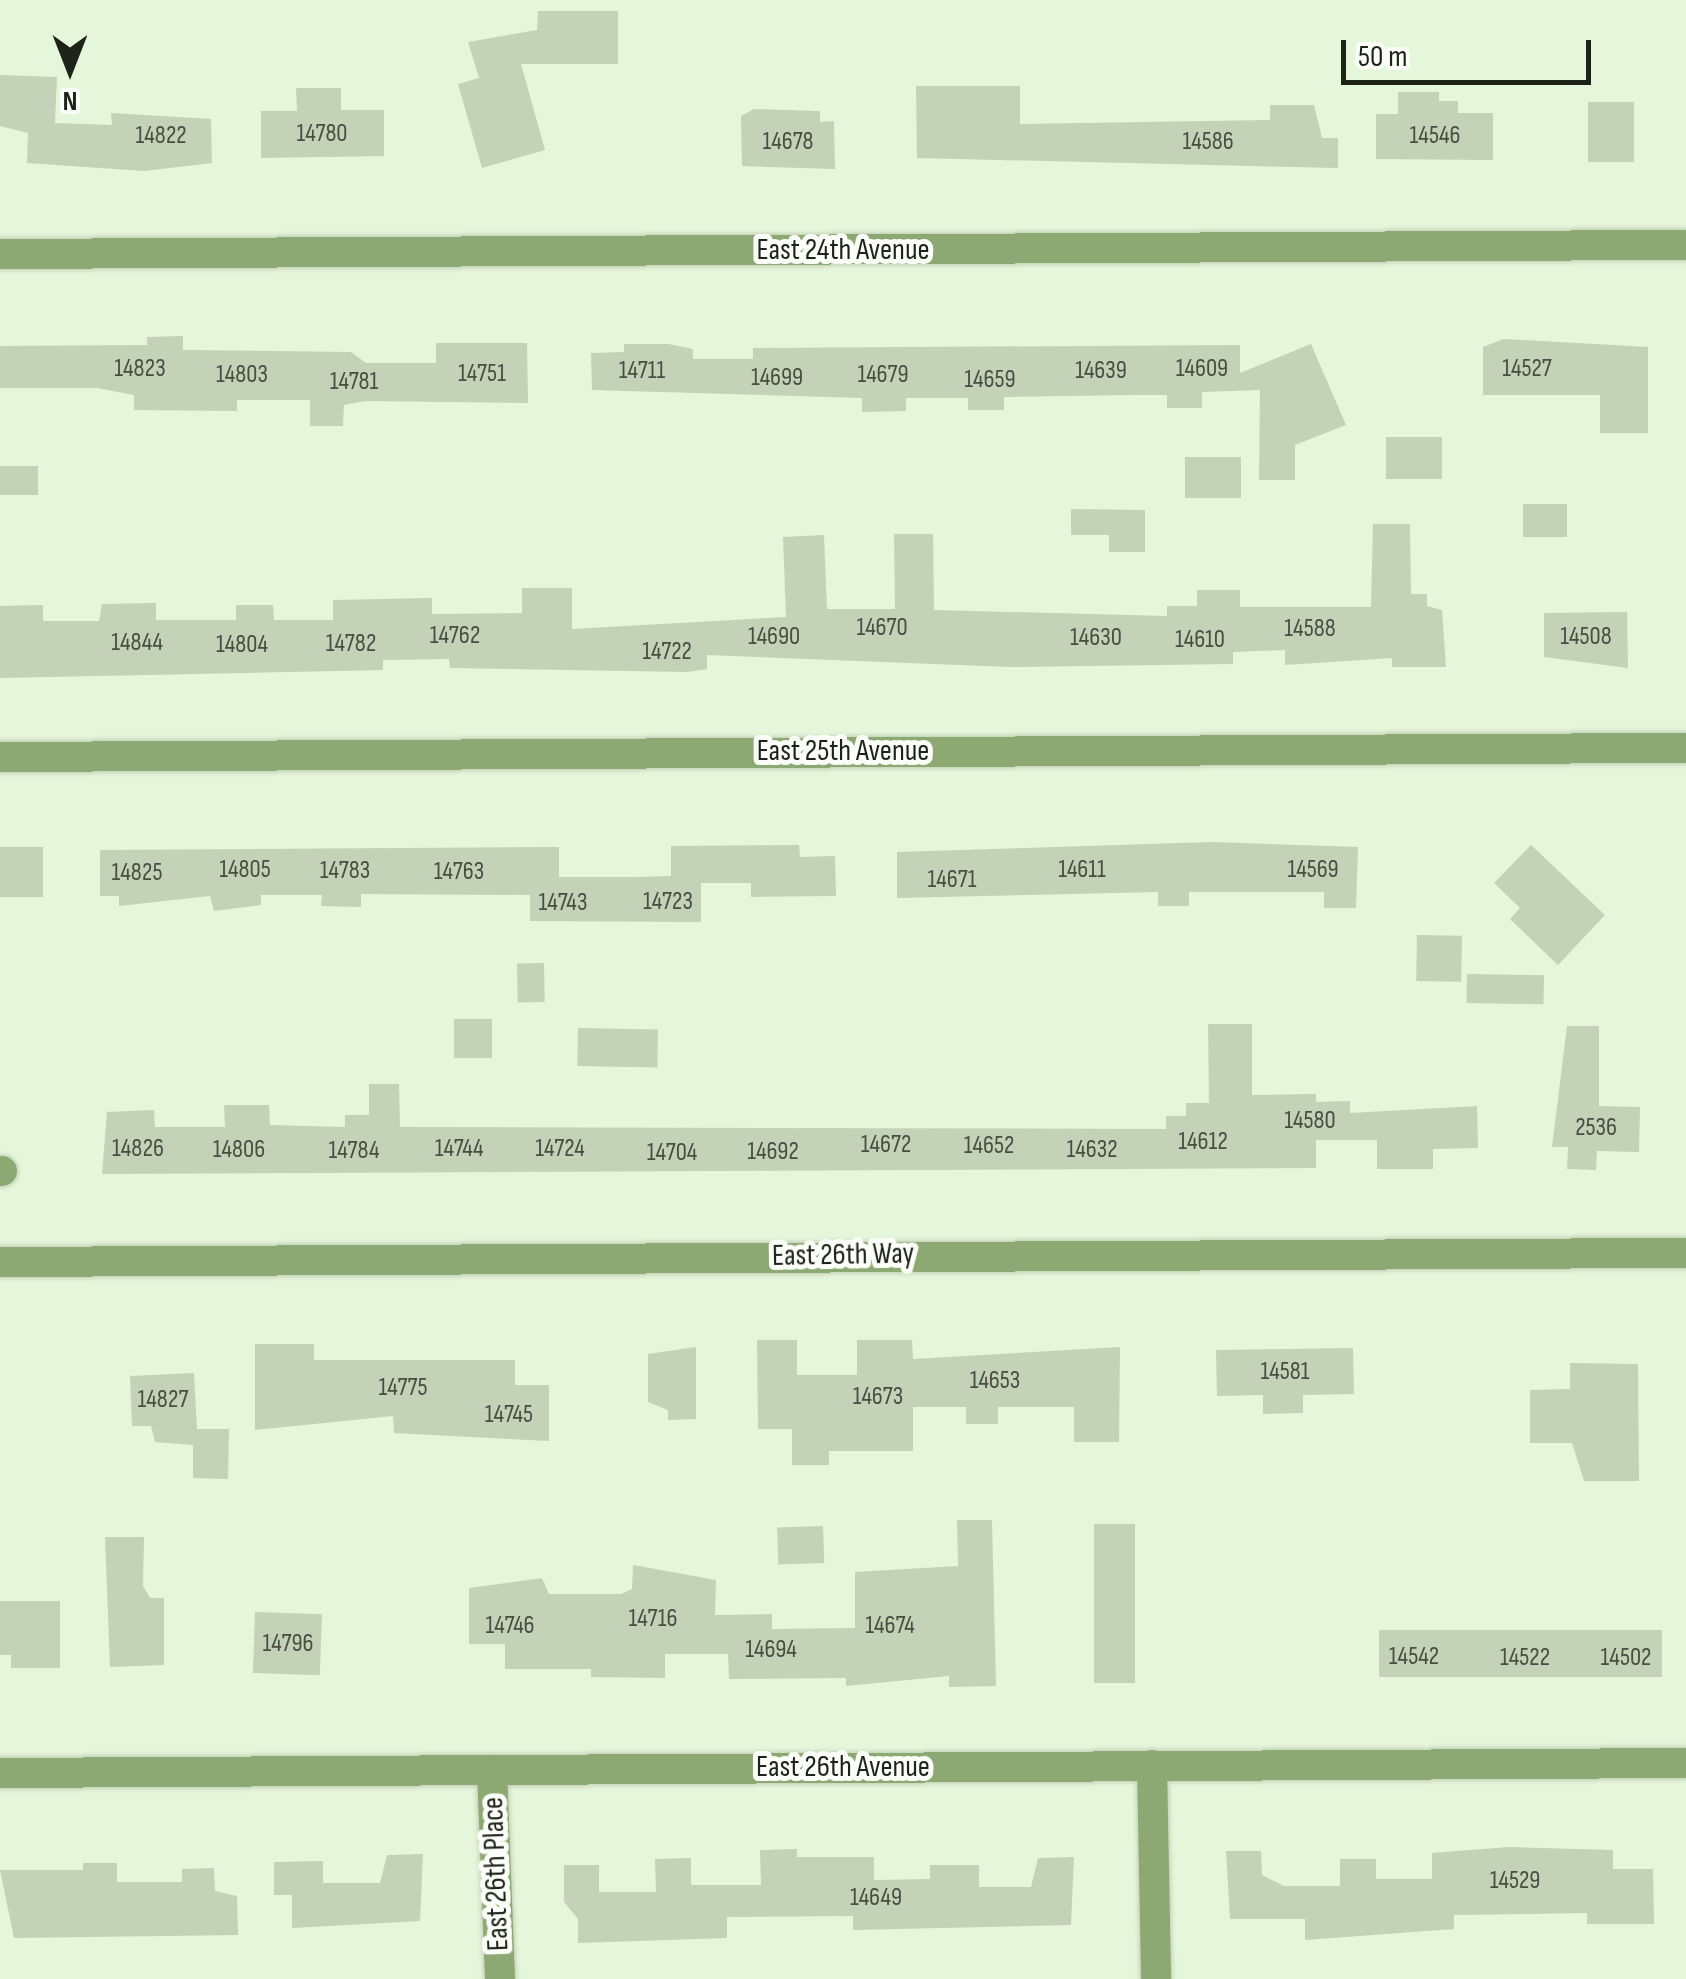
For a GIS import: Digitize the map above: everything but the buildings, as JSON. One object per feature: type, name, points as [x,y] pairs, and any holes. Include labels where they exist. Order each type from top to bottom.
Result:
[{"type":"street","name":"East 24th Avenue","points":[[0,254],[1686,245]]},
{"type":"street","name":"East 25th Avenue","points":[[0,757],[1686,748]]},
{"type":"street","name":"East 26th Way","points":[[0,1262],[1686,1254]]},
{"type":"street","name":"East 26th Avenue","points":[[0,1773],[1686,1764]]},
{"type":"street","points":[[1152,1765],[1156,1979]]},
{"type":"street","name":"East 26th Place","points":[[492,1770],[500,1979]]}]
